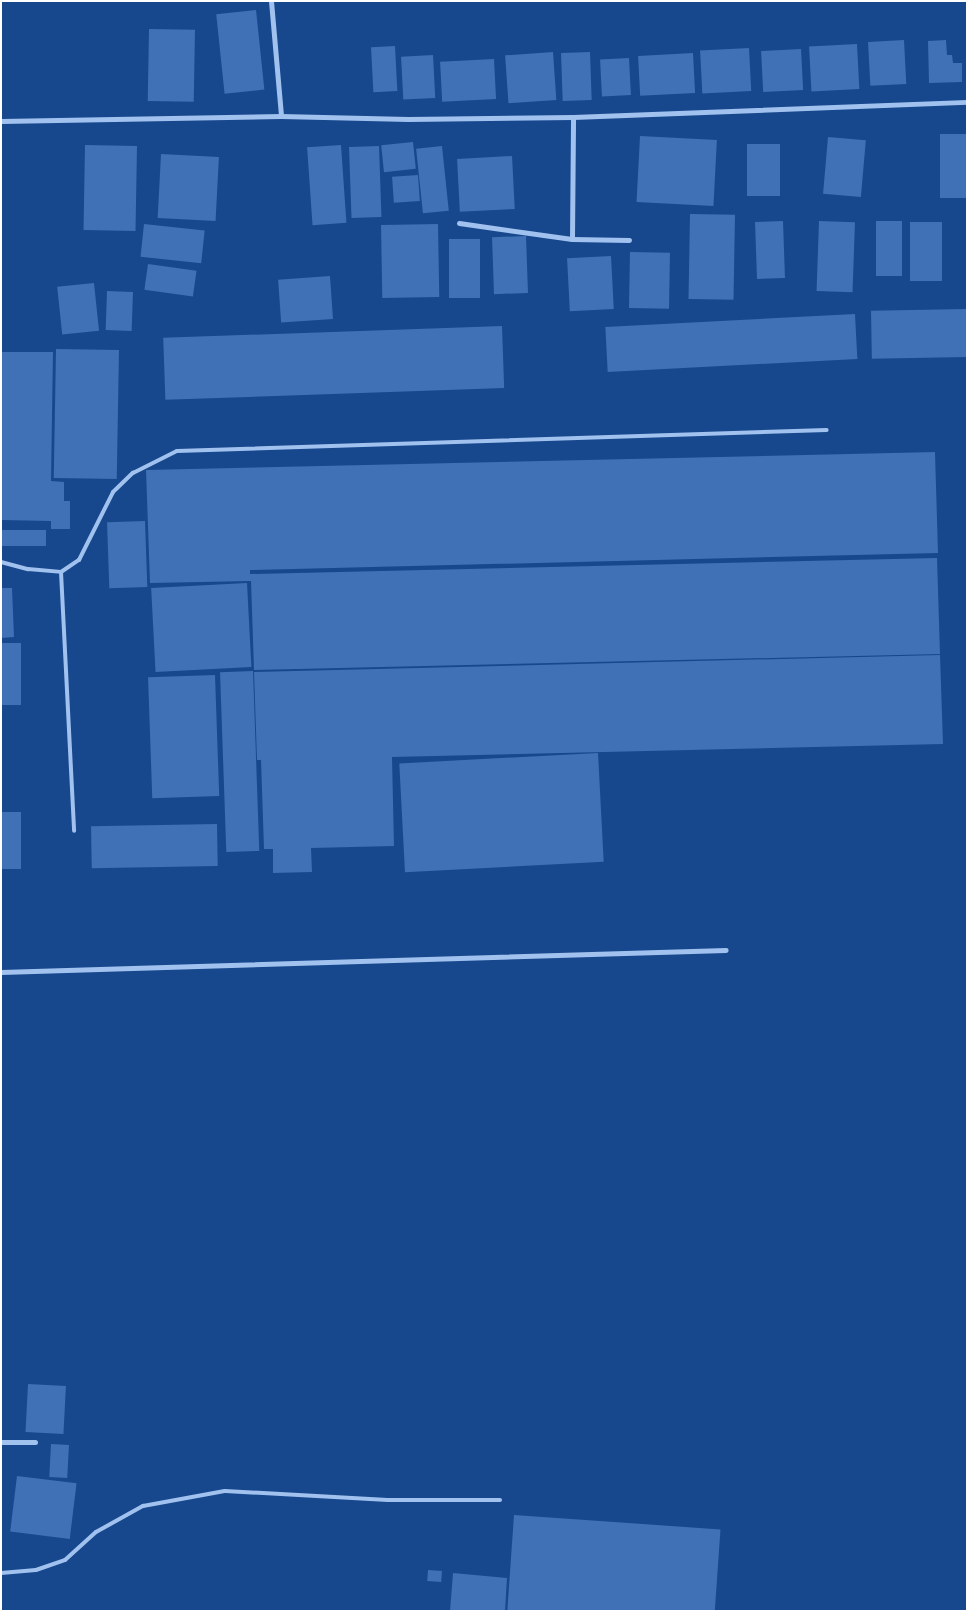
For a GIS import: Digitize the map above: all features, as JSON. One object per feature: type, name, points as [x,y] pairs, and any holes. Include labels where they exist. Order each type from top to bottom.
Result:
[{"type":"street","points":[[271,1],[281,116]]},
{"type":"street","points":[[1,121],[281,116],[408,119],[573,117],[967,102]]},
{"type":"street","points":[[572,240],[573,117]]},
{"type":"street","points":[[459,223],[572,240],[629,240]]},
{"type":"street","points":[[1,972],[726,950]]},
{"type":"street","points":[[1,1442],[35,1442]]},
{"type":"lane","points":[[1,562],[28,569],[61,572],[79,560],[113,492],[133,473],[177,451],[828,430]]},
{"type":"lane","points":[[61,572],[74,831]]},
{"type":"lane","points":[[1,1573],[36,1570],[65,1560],[96,1532],[143,1506],[225,1491],[388,1500],[500,1500]]},
{"type":"building","points":[[256,10],[264,90],[225,94],[216,14]]},
{"type":"building","points":[[149,29],[195,30],[194,102],[148,101]]},
{"type":"building","points":[[904,40],[906,84],[870,86],[868,42]]},
{"type":"building","points":[[946,40],[947,55],[952,55],[953,63],[962,63],[962,82],[929,83],[928,41]]},
{"type":"building","points":[[857,44],[859,89],[811,91],[809,47]]},
{"type":"building","points":[[395,46],[397,91],[373,92],[371,47]]},
{"type":"building","points":[[749,48],[751,91],[702,94],[700,51]]},
{"type":"building","points":[[801,49],[803,90],[763,92],[761,51]]},
{"type":"building","points":[[553,52],[556,100],[508,103],[505,55]]},
{"type":"building","points":[[590,52],[592,100],[563,101],[561,53]]},
{"type":"building","points":[[693,53],[695,93],[640,96],[638,56]]},
{"type":"building","points":[[433,55],[435,98],[403,100],[401,57]]},
{"type":"building","points":[[629,58],[631,95],[602,96],[600,60]]},
{"type":"building","points":[[494,59],[496,99],[442,102],[440,62]]},
{"type":"building","points":[[940,134],[967,134],[967,198],[940,198]]},
{"type":"building","points":[[640,136],[717,140],[713,206],[637,202]]},
{"type":"building","points":[[828,137],[866,140],[861,197],[823,194]]},
{"type":"building","points":[[413,142],[416,169],[384,172],[381,145]]},
{"type":"building","points":[[747,144],[780,144],[780,196],[747,196]]},
{"type":"building","points":[[85,145],[137,146],[136,231],[84,230]]},
{"type":"building","points":[[341,145],[346,223],[313,225],[307,147]]},
{"type":"building","points":[[379,146],[381,217],[351,218],[349,147]]},
{"type":"building","points":[[442,146],[449,211],[423,213],[416,149]]},
{"type":"building","points":[[161,154],[219,157],[216,221],[158,218]]},
{"type":"building","points":[[512,156],[515,209],[460,212],[457,159]]},
{"type":"building","points":[[418,175],[420,201],[394,203],[392,177]]},
{"type":"building","points":[[690,214],[735,215],[734,300],[689,299]]},
{"type":"building","points":[[783,221],[785,278],[757,279],[755,222]]},
{"type":"building","points":[[819,221],[855,222],[853,292],[817,291]]},
{"type":"building","points":[[876,221],[902,221],[902,276],[876,276]]},
{"type":"building","points":[[910,222],[942,222],[942,281],[910,281]]},
{"type":"building","points":[[144,224],[205,230],[201,263],[141,257]]},
{"type":"building","points":[[438,224],[439,297],[382,298],[381,225]]},
{"type":"building","points":[[526,236],[528,293],[494,294],[492,237]]},
{"type":"building","points":[[449,239],[480,239],[480,298],[449,298]]},
{"type":"building","points":[[630,252],[670,253],[669,309],[629,308]]},
{"type":"building","points":[[611,256],[614,309],[570,311],[567,258]]},
{"type":"building","points":[[148,264],[197,271],[193,297],[144,290]]},
{"type":"building","points":[[330,276],[333,319],[281,323],[278,280]]},
{"type":"building","points":[[94,283],[99,331],[62,335],[57,287]]},
{"type":"building","points":[[107,291],[133,292],[132,331],[106,330]]},
{"type":"building","points":[[966,309],[967,357],[872,359],[871,311]]},
{"type":"building","points":[[855,314],[857,359],[608,372],[605,327]]},
{"type":"building","points":[[502,326],[504,388],[165,400],[163,338]]},
{"type":"building","points":[[56,349],[119,350],[117,479],[54,478]]},
{"type":"building","points":[[1,352],[53,352],[51,481],[64,482],[64,501],[70,501],[70,529],[51,529],[51,521],[1,520]]},
{"type":"building","points":[[935,452],[938,553],[250,570],[250,574],[937,558],[940,654],[254,670],[251,581],[150,583],[146,470]]},
{"type":"building","points":[[145,521],[147,587],[109,588],[107,522]]},
{"type":"building","points":[[1,530],[46,530],[46,546],[1,546]]},
{"type":"building","points":[[247,583],[251,667],[156,672],[151,588]]},
{"type":"building","points":[[1,588],[12,588],[14,637],[1,638]]},
{"type":"building","points":[[1,643],[21,643],[21,705],[1,705]]},
{"type":"building","points":[[940,655],[943,744],[392,757],[394,846],[311,848],[312,872],[273,873],[273,849],[264,849],[261,760],[257,760],[254,672]]},
{"type":"building","points":[[253,671],[259,851],[226,852],[220,672]]},
{"type":"building","points":[[215,675],[219,796],[152,798],[148,677]]},
{"type":"building","points":[[598,753],[604,862],[405,872],[399,763]]},
{"type":"building","points":[[1,812],[21,812],[21,869],[1,869]]},
{"type":"building","points":[[217,824],[218,866],[92,868],[91,826]]},
{"type":"building","points":[[28,1384],[66,1386],[63,1434],[25,1432]]},
{"type":"building","points":[[51,1444],[69,1445],[67,1478],[49,1477]]},
{"type":"building","points":[[17,1476],[77,1483],[70,1539],[10,1532]]},
{"type":"building","points":[[514,1515],[720,1529],[715,1611],[507,1611]]},
{"type":"building","points":[[428,1570],[442,1571],[441,1582],[427,1581]]},
{"type":"building","points":[[453,1573],[507,1578],[505,1611],[450,1611]]}]
